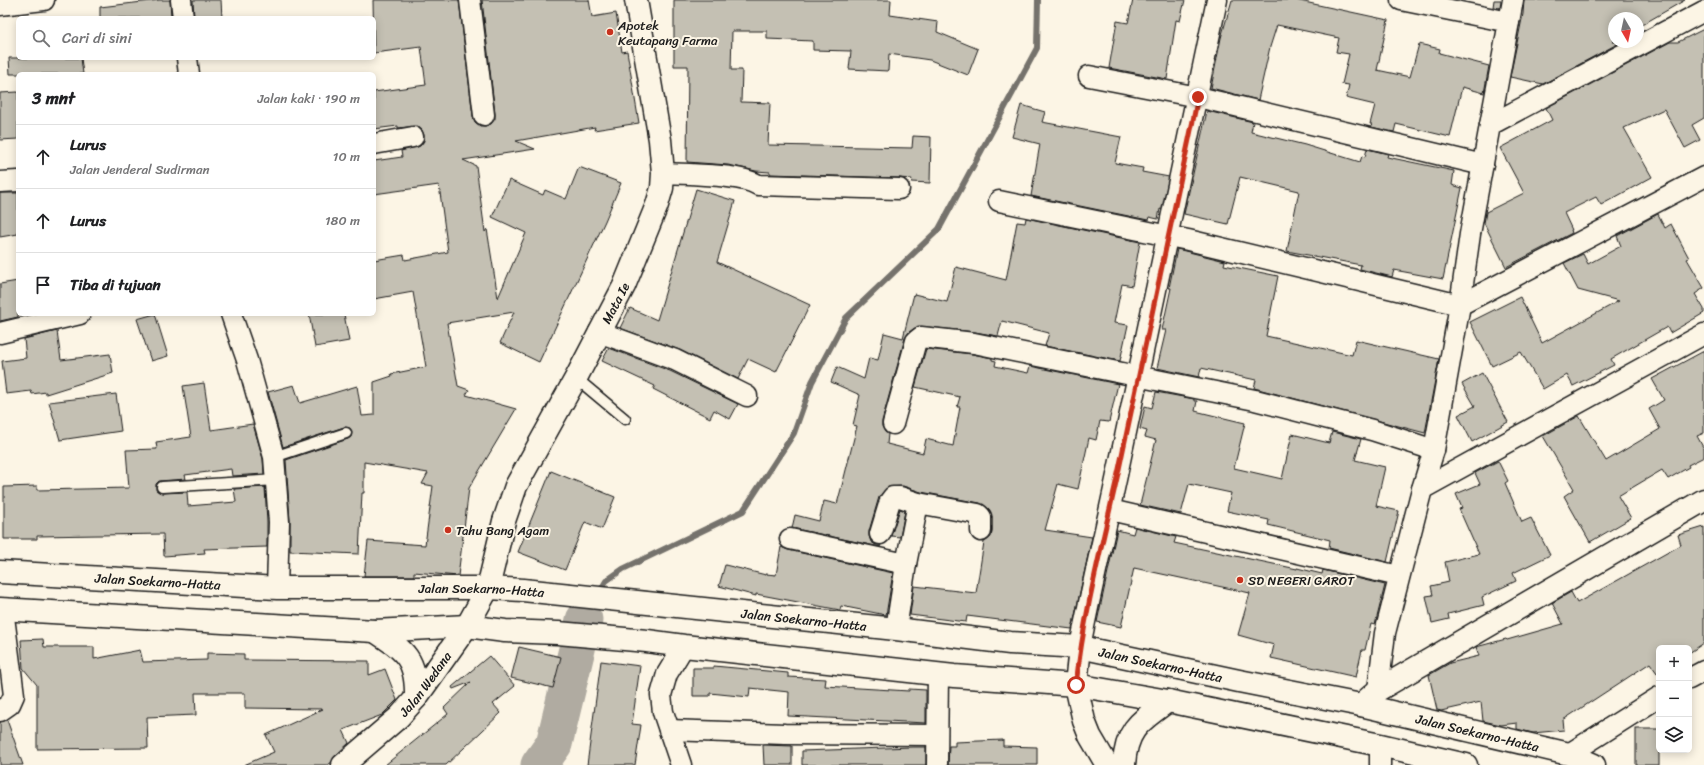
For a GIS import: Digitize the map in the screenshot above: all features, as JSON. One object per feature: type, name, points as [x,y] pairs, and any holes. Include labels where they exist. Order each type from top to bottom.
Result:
[{"type":"main road","name":"Mata Ie","points":[[488,588],[504,521],[516,486],[576,378],[624,286],[654,212],[662,188],[663,173],[660,140],[636,0]]},
{"type":"main road","points":[[1361,705],[1378,690],[1704,500]]},
{"type":"main road","name":"Jalan Soekarno-Hatta","points":[[0,572],[277,588],[488,588],[523,590],[896,629],[1010,643],[1080,647],[1239,682],[1361,705],[1569,754],[1594,765]]},
{"type":"main road","name":"Jalan Wedana","points":[[343,765],[399,717],[416,698],[467,626],[488,588]]},
{"type":"main road","points":[[2,609],[375,631],[467,626],[506,632],[558,633],[647,641],[938,674],[1076,685],[1168,701],[1380,755],[1466,765]]},
{"type":"main road","points":[[375,631],[403,650],[407,656],[412,665],[416,678],[416,698]]},
{"type":"main road","points":[[1080,647],[1076,685],[1084,721],[1090,736],[1107,765]]},
{"type":"main road","points":[[1124,765],[1125,748],[1130,735],[1139,722],[1168,701]]},
{"type":"street","points":[[0,5],[44,0]]},
{"type":"street","points":[[181,0],[183,16]]},
{"type":"street","points":[[470,0],[484,115]]},
{"type":"street","points":[[1080,647],[1090,593],[1110,510],[1198,97],[1217,0]]},
{"type":"street","points":[[1401,0],[1509,22]]},
{"type":"street","points":[[1378,690],[1385,633],[1422,489],[1434,450],[1460,305],[1470,234],[1513,0]]},
{"type":"street","points":[[1490,125],[1704,11]]},
{"type":"street","points":[[187,60],[189,72]]},
{"type":"street","points":[[1089,76],[1198,97],[1483,165]]},
{"type":"street","points":[[376,144],[413,138]]},
{"type":"street","points":[[663,173],[735,178],[754,182],[758,185],[899,189]]},
{"type":"street","points":[[999,201],[1168,235],[1460,305],[1704,177]]},
{"type":"street","points":[[0,182],[16,180]]},
{"type":"street","points":[[0,333],[72,316]]},
{"type":"street","points":[[232,316],[249,368],[274,457],[279,522],[277,588]]},
{"type":"street","points":[[599,332],[675,360],[747,396]]},
{"type":"street","points":[[1422,489],[1704,334]]},
{"type":"street","points":[[893,424],[916,341],[921,337],[974,343],[1269,404],[1372,430],[1434,450]]},
{"type":"street","points":[[880,534],[890,501],[893,497],[900,497],[918,503],[978,514],[981,517],[981,531]]},
{"type":"street","points":[[896,629],[906,564],[918,503]]},
{"type":"street","points":[[1110,510],[1399,576]]},
{"type":"street","points":[[790,539],[906,564]]},
{"type":"street","points":[[0,711],[10,704],[14,696],[2,609]]},
{"type":"street","points":[[681,765],[663,712],[661,695],[667,674],[684,646]]},
{"type":"street","points":[[1692,678],[1704,671]]},
{"type":"street","points":[[936,765],[938,674]]},
{"type":"street","points":[[1569,754],[1656,698]]},
{"type":"street","points":[[669,730],[785,734],[936,735]]},
{"type":"lane","points":[[576,378],[625,419]]},
{"type":"lane","points":[[274,457],[346,434]]},
{"type":"lane","points":[[162,487],[276,480]]},
{"type":"building","points":[[170,0],[171,16],[100,16],[100,7]]},
{"type":"building","points":[[193,0],[221,0],[222,16],[194,16]]},
{"type":"building","points":[[373,0],[459,0],[473,116],[475,122],[480,126],[485,126],[491,124],[495,119],[495,114],[482,0],[589,0],[592,17],[616,13],[622,52],[627,51],[639,123],[594,130],[595,127],[516,141],[535,149],[463,160],[476,166],[485,232],[487,229],[498,298],[526,233],[492,217],[509,180],[543,195],[545,190],[566,199],[579,167],[621,183],[605,221],[539,362],[500,343],[514,312],[447,323],[458,386],[469,390],[466,395],[516,409],[469,488],[458,576],[414,572],[414,576],[364,576],[368,541],[425,545],[433,486],[422,484],[428,473],[364,462],[364,493],[362,493],[359,554],[290,551],[290,521],[286,460],[348,439],[351,437],[352,431],[350,428],[344,427],[283,447],[268,392],[294,385],[300,403],[357,386],[362,416],[374,415],[374,382],[392,376],[391,374],[426,367],[413,292],[376,299],[376,260],[404,255],[405,260],[448,252],[439,185],[376,194],[376,161],[402,157],[401,151],[420,146],[424,141],[424,135],[422,130],[417,126],[398,128],[398,126],[376,129],[376,92],[426,85],[421,47],[376,53],[376,16],[373,16]]},
{"type":"building","points":[[674,0],[891,0],[890,15],[938,22],[937,32],[978,49],[968,75],[930,60],[889,54],[888,71],[849,69],[851,51],[813,50],[813,41],[767,39],[767,31],[732,31],[731,70],[742,70],[741,102],[770,103],[768,145],[912,148],[913,136],[931,137],[930,183],[911,182],[912,179],[899,178],[770,174],[770,172],[756,171],[728,165],[687,162],[688,66],[674,66]]},
{"type":"building","points":[[1133,0],[1185,0],[1180,21],[1176,20],[1167,79],[1109,68],[1117,21],[1128,23]]},
{"type":"building","points":[[1232,0],[1295,0],[1388,20],[1377,70],[1410,77],[1419,44],[1440,49],[1439,53],[1489,66],[1484,93],[1462,87],[1450,137],[1396,124],[1394,132],[1371,127],[1372,124],[1370,124],[1375,105],[1346,98],[1349,85],[1342,84],[1349,54],[1336,52],[1339,38],[1277,25],[1270,47],[1258,100],[1211,88],[1221,38]]},
{"type":"building","points":[[1494,0],[1501,0],[1500,8],[1493,7]]},
{"type":"building","points":[[1524,0],[1685,0],[1644,24],[1644,12],[1608,12],[1608,48],[1610,48],[1543,84],[1510,77],[1523,14]]},
{"type":"building","points":[[1704,29],[1704,118],[1692,125],[1700,140],[1685,148],[1664,109],[1624,128],[1652,177],[1601,205],[1596,197],[1564,213],[1572,233],[1506,267],[1484,223],[1486,212],[1524,193],[1500,148],[1552,120],[1546,108],[1670,42],[1678,42]]},
{"type":"building","points":[[9,58],[16,58],[16,60],[81,60],[83,72],[16,72],[16,74],[10,74]]},
{"type":"building","points":[[16,92],[16,139],[0,140],[0,93]]},
{"type":"building","points":[[1021,105],[1045,112],[1042,122],[1121,137],[1115,163],[1143,168],[1142,172],[1169,177],[1162,210],[1160,209],[1158,219],[1149,217],[1148,220],[1031,196],[1040,144],[1012,137]]},
{"type":"building","points":[[1207,111],[1253,122],[1251,132],[1305,145],[1360,162],[1362,156],[1365,157],[1367,149],[1388,154],[1387,157],[1454,171],[1452,185],[1462,188],[1443,279],[1394,270],[1392,277],[1360,269],[1361,265],[1287,251],[1299,191],[1240,177],[1228,224],[1184,214]]},
{"type":"building","points":[[696,189],[735,201],[717,262],[810,305],[776,372],[748,359],[738,379],[680,350],[620,328],[630,308],[657,320]]},
{"type":"building","points":[[0,193],[16,193],[16,234],[0,237]]},
{"type":"building","points":[[1658,214],[1665,228],[1671,224],[1689,258],[1687,259],[1704,288],[1695,294],[1704,309],[1704,313],[1670,333],[1667,327],[1611,359],[1614,365],[1573,386],[1567,375],[1543,389],[1521,352],[1492,366],[1470,322],[1520,297],[1542,343],[1619,301],[1578,290],[1564,263],[1583,254],[1588,264],[1621,246],[1617,236]]},
{"type":"building","points":[[1026,218],[1140,242],[1132,286],[1122,284],[1114,323],[1128,325],[1120,361],[1045,346],[1049,333],[1002,321],[998,336],[918,326],[909,332],[905,338],[882,421],[882,426],[888,434],[887,444],[923,453],[926,439],[953,446],[960,407],[957,407],[960,397],[915,387],[926,349],[972,354],[992,358],[992,360],[996,361],[995,366],[1028,373],[1030,366],[1118,384],[1109,422],[1100,421],[1096,440],[1089,438],[1078,489],[1058,484],[1045,530],[1092,537],[1072,629],[967,616],[966,622],[910,615],[914,586],[976,593],[984,542],[991,537],[992,517],[989,509],[980,503],[921,492],[903,486],[888,487],[879,497],[869,531],[869,536],[871,542],[876,545],[881,545],[880,547],[792,528],[795,515],[819,521],[824,501],[837,504],[844,478],[857,426],[853,425],[860,395],[831,382],[837,367],[864,379],[869,358],[878,360],[884,333],[903,338],[914,294],[947,302],[956,267],[1006,280],[1017,222],[1025,223]]},
{"type":"building","points":[[1177,249],[1225,261],[1224,265],[1278,276],[1266,336],[1352,355],[1356,340],[1439,359],[1425,433],[1254,388],[1256,380],[1201,368],[1199,377],[1157,368],[1166,330],[1162,330],[1171,288],[1169,288]]},
{"type":"building","points":[[16,281],[16,316],[18,317],[0,321],[0,284]]},
{"type":"building","points":[[148,316],[156,316],[168,356],[151,361],[137,319]]},
{"type":"building","points":[[309,316],[344,316],[349,341],[315,347]]},
{"type":"building","points":[[57,331],[61,360],[110,354],[113,373],[46,394],[46,392],[32,394],[31,391],[6,394],[2,361],[26,358],[24,339]]},
{"type":"building","points":[[609,348],[670,371],[738,404],[730,419],[714,410],[710,418],[653,389],[655,386],[602,361]]},
{"type":"building","points":[[1704,351],[1704,433],[1697,436],[1704,449],[1704,457],[1688,465],[1689,467],[1668,479],[1662,470],[1618,496],[1631,518],[1590,542],[1564,496],[1574,489],[1543,436],[1579,416],[1606,461],[1660,429],[1649,409],[1664,400],[1652,379]]},
{"type":"building","points":[[1482,373],[1508,422],[1472,442],[1458,415],[1475,406],[1462,384]]},
{"type":"building","points":[[204,383],[211,430],[253,424],[263,459],[264,474],[232,476],[231,469],[185,475],[186,479],[159,481],[156,484],[156,490],[162,493],[187,492],[188,506],[236,502],[234,489],[265,487],[267,547],[204,549],[205,553],[164,556],[163,534],[37,536],[37,539],[4,539],[4,487],[37,486],[37,490],[129,488],[126,450],[157,449],[156,442],[191,437],[183,386]]},
{"type":"building","points":[[1156,392],[1194,399],[1194,401],[1197,401],[1195,411],[1245,423],[1234,468],[1282,479],[1292,434],[1329,443],[1332,432],[1361,439],[1355,460],[1385,467],[1376,506],[1399,511],[1387,562],[1329,548],[1330,540],[1268,525],[1269,520],[1227,511],[1231,493],[1189,484],[1181,514],[1140,505],[1156,440],[1145,437],[1147,431],[1140,429],[1145,406],[1152,408]]},
{"type":"building","points":[[116,394],[121,431],[60,440],[49,402]]},
{"type":"building","points":[[1498,461],[1508,481],[1505,483],[1522,522],[1531,518],[1550,555],[1513,573],[1516,581],[1482,597],[1484,605],[1448,614],[1449,619],[1432,623],[1426,596],[1433,595],[1431,586],[1449,582],[1445,562],[1479,554],[1459,509],[1462,508],[1456,494],[1480,484],[1475,473]]},
{"type":"building","points":[[551,471],[615,497],[602,529],[585,522],[565,570],[518,552]]},
{"type":"building","points":[[900,509],[905,511],[900,537],[891,536]]},
{"type":"building","points":[[1135,527],[1176,537],[1174,543],[1322,574],[1323,570],[1385,585],[1375,625],[1371,624],[1365,650],[1362,650],[1356,677],[1271,658],[1274,645],[1238,635],[1250,593],[1134,568],[1121,627],[1097,622],[1117,530],[1133,534]]},
{"type":"building","points":[[1704,527],[1704,643],[1692,651],[1692,645],[1656,645],[1656,672],[1650,663],[1563,720],[1564,730],[1533,733],[1517,729],[1517,723],[1501,725],[1483,721],[1481,702],[1441,711],[1437,710],[1429,675],[1450,663],[1479,656],[1476,647],[1563,624],[1552,603],[1571,592],[1577,603],[1681,545],[1678,535]]},
{"type":"building","points":[[781,547],[788,550],[893,573],[886,615],[841,606],[840,610],[756,594],[756,596],[719,586],[725,565],[766,575],[776,575]]},
{"type":"building","points":[[43,639],[44,647],[94,647],[94,659],[140,650],[143,662],[207,660],[207,653],[244,654],[244,660],[369,661],[369,675],[385,669],[397,700],[382,715],[343,730],[349,743],[335,756],[331,763],[327,765],[244,765],[274,752],[266,735],[323,709],[245,708],[245,693],[195,693],[196,715],[147,717],[148,748],[37,749],[37,685],[23,668],[21,640]]},
{"type":"building","points":[[519,647],[561,657],[553,688],[511,678]]},
{"type":"building","points":[[489,656],[515,686],[493,704],[501,713],[446,765],[385,765],[448,714],[444,708],[471,682],[453,689],[452,687]]},
{"type":"building","points":[[601,661],[640,666],[632,724],[641,725],[635,765],[587,765]]},
{"type":"building","points":[[714,666],[788,673],[788,677],[826,679],[825,686],[909,691],[909,689],[926,690],[926,723],[788,716],[789,692],[750,688],[749,697],[710,693],[710,696],[693,696],[693,668],[714,668]]},
{"type":"building","points":[[7,720],[23,765],[0,765],[0,722]]},
{"type":"building","points":[[1636,729],[1656,729],[1656,753],[1659,753],[1659,765],[1636,765]]},
{"type":"building","points":[[1003,740],[1003,746],[1037,747],[1037,765],[948,765],[949,746],[955,746],[955,742]]},
{"type":"building","points":[[763,745],[792,746],[792,765],[764,765]]},
{"type":"building","points":[[926,747],[926,765],[802,765],[802,751]]},
{"type":"waterway","points":[[599,593],[606,581],[623,569],[743,511],[794,433],[812,382],[846,318],[939,229],[1037,48],[1038,0]]},
{"type":"waterway","points":[[584,620],[595,601]]},
{"type":"waterway","points":[[539,765],[554,744],[584,620]]},
{"type":"place","name":"Apotek Keutapang Farma","points":[[610,32]]},
{"type":"place","name":"Tahu Bang Agam","points":[[448,530]]},
{"type":"place","name":"SD NEGERI GAROT","points":[[1240,580]]},
{"type":"route","points":[[1076,685],[1080,647],[1090,593],[1110,510],[1198,97]]}]
